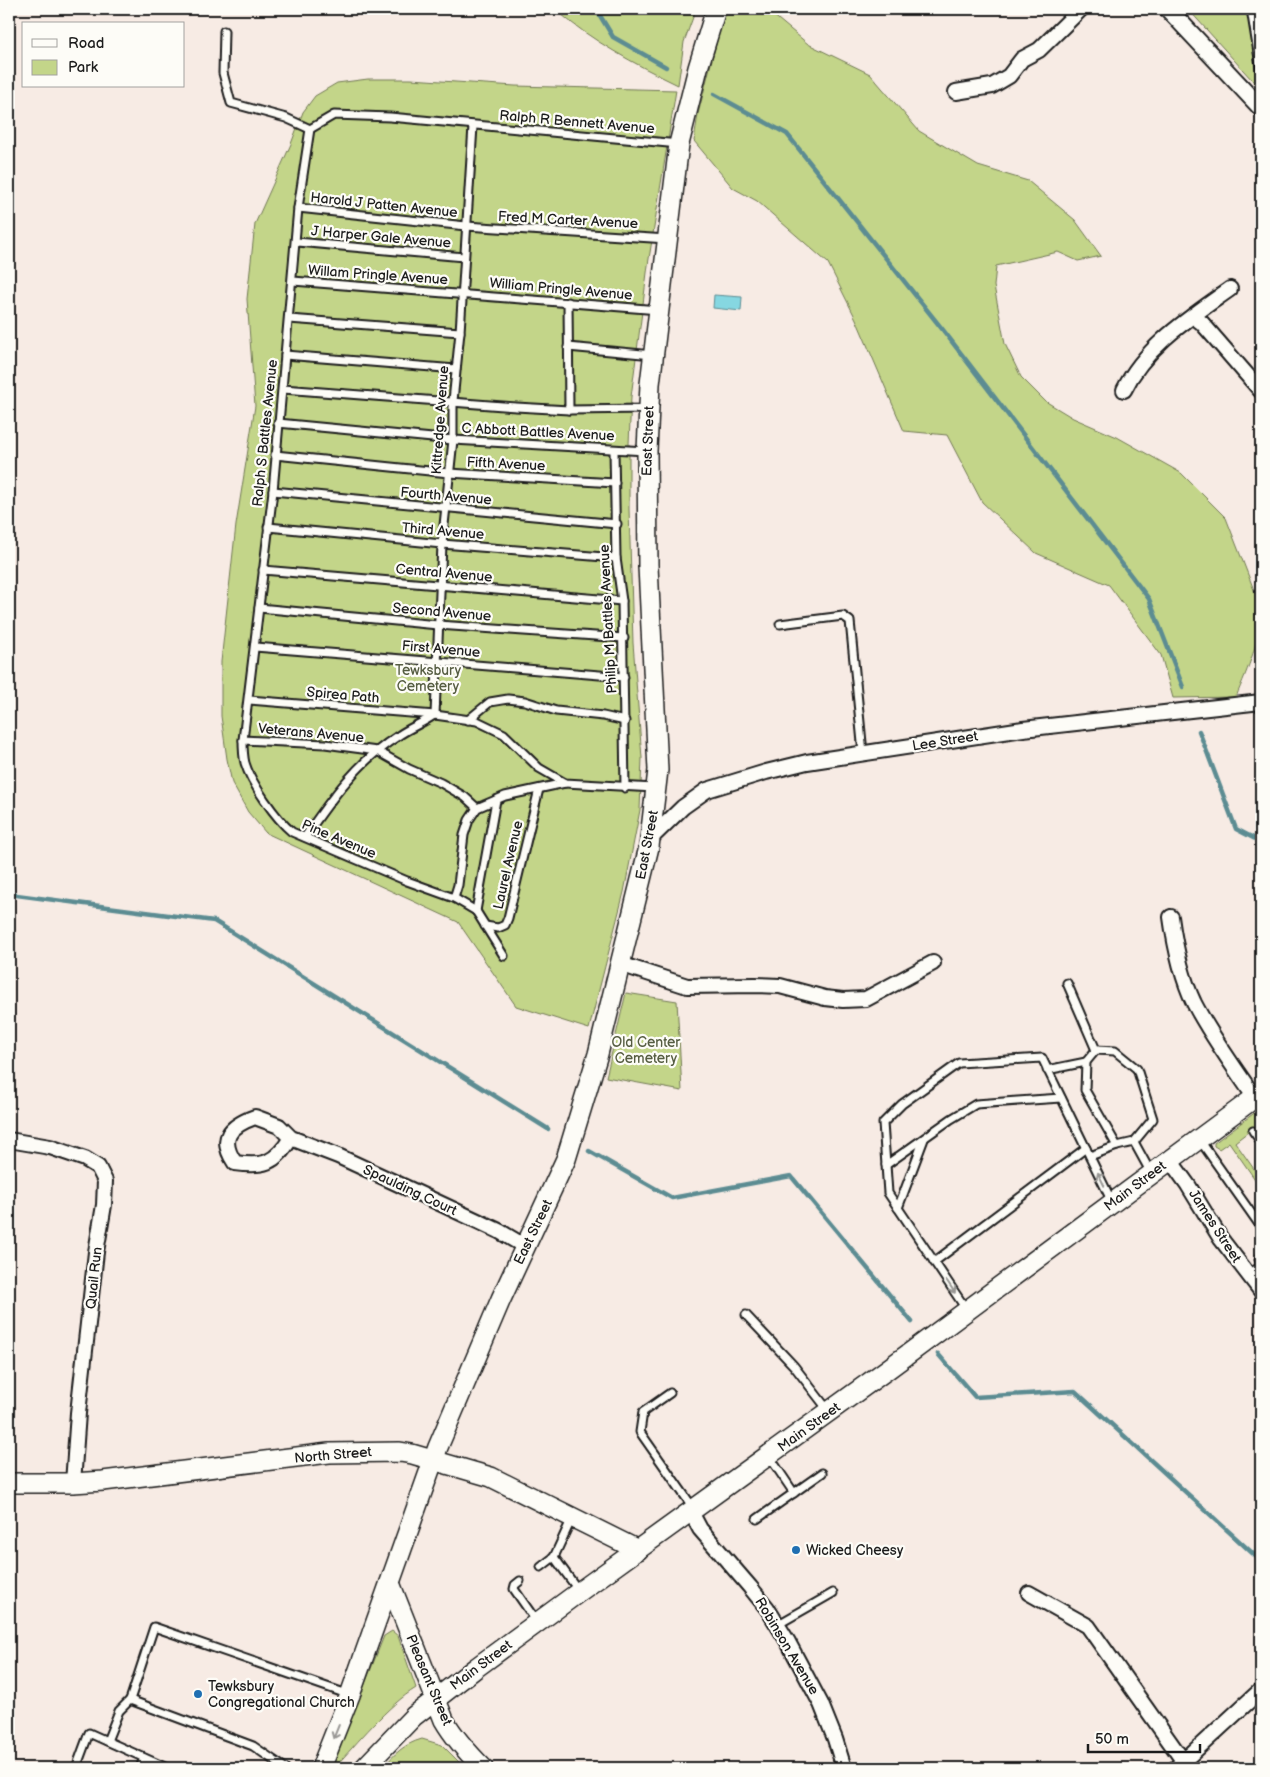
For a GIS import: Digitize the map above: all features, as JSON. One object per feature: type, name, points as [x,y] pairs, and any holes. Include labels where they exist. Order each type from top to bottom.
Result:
[{"type":"main road","name":"East Street","points":[[321,1768],[370,1640],[432,1460],[501,1299],[563,1166],[576,1132],[598,1054],[650,839],[658,770],[648,566],[647,451],[653,355],[679,144],[698,68],[716,9]]},
{"type":"main road","name":"Main Street","points":[[364,1768],[414,1716],[538,1622],[967,1312],[1258,1095]]},
{"type":"main road","name":"North Street","points":[[9,1483],[73,1484],[329,1453],[400,1452],[491,1477],[638,1550]]},
{"type":"main road","name":"Pleasant Street","points":[[390,1584],[435,1700],[452,1734],[483,1768]]},
{"type":"street","points":[[956,92],[992,86],[1010,76],[1022,59],[1039,50],[1081,9]]},
{"type":"street","points":[[1168,9],[1261,108]]},
{"type":"street","points":[[1124,390],[1130,377],[1170,334],[1230,289]]},
{"type":"street","points":[[1193,316],[1202,323],[1261,391]]},
{"type":"street","name":"Lee Street","points":[[650,839],[683,807],[707,790],[807,762],[1023,729],[1261,702]]},
{"type":"street","points":[[1170,917],[1174,944],[1193,1001],[1208,1027],[1258,1095]]},
{"type":"street","points":[[620,964],[687,986],[780,986],[825,998],[843,1000],[866,999],[933,963]]},
{"type":"street","name":"Spaulding Court","points":[[291,1138],[282,1152],[268,1162],[252,1166],[234,1163],[227,1152],[227,1137],[238,1123],[255,1117],[279,1126],[291,1138],[338,1156],[435,1201],[526,1247]]},
{"type":"street","name":"Quail Run","points":[[9,1140],[50,1147],[85,1159],[98,1167],[105,1181],[104,1205],[96,1252],[78,1413],[73,1484]]},
{"type":"street","name":"James Street","points":[[1170,1160],[1188,1185],[1221,1239],[1261,1292]]},
{"type":"street","name":"Robinson Avenue","points":[[693,1510],[700,1529],[750,1587],[777,1625],[822,1704],[844,1768]]},
{"type":"street","points":[[1028,1593],[1088,1626],[1180,1765],[1261,1690]]},
{"type":"lane","points":[[1252,9],[1261,71]]},
{"type":"lane","points":[[224,31],[223,73],[231,103],[286,118],[310,129]]},
{"type":"lane","name":"Ralph R Bennett Avenue","points":[[310,129],[334,115],[390,117],[679,144]]},
{"type":"lane","name":"Kittredge Avenue","points":[[435,715],[442,544],[453,440],[453,401],[460,332],[473,126]]},
{"type":"lane","name":"Ralph S Battles Avenue","points":[[244,740],[273,491],[298,208],[310,129]]},
{"type":"lane","name":"Harold J Patten Avenue","points":[[298,208],[466,226]]},
{"type":"lane","name":"Fred M Carter Avenue","points":[[466,226],[668,238]]},
{"type":"lane","name":"J Harper Gale Avenue","points":[[296,242],[464,257]]},
{"type":"lane","name":"Willam Pringle Avenue","points":[[293,281],[461,293]]},
{"type":"lane","name":"William Pringle Avenue","points":[[461,293],[658,310]]},
{"type":"lane","points":[[568,302],[569,410]]},
{"type":"lane","points":[[289,319],[460,332]]},
{"type":"lane","points":[[568,347],[653,355]]},
{"type":"lane","points":[[285,355],[456,369]]},
{"type":"lane","points":[[283,389],[569,410],[649,409]]},
{"type":"lane","name":"C Abbott Battles Avenue","points":[[278,422],[453,440],[647,451]]},
{"type":"lane","name":"Philip M Battles Avenue","points":[[614,450],[617,524],[616,558],[622,601],[624,638],[625,788]]},
{"type":"lane","name":"Fifth Avenue","points":[[275,454],[449,473],[615,483]]},
{"type":"lane","name":"Fourth Avenue","points":[[273,491],[617,524]]},
{"type":"lane","name":"Third Avenue","points":[[268,527],[616,558]]},
{"type":"lane","name":"Central Avenue","points":[[263,570],[622,601]]},
{"type":"lane","name":"Second Avenue","points":[[259,608],[438,625],[624,638]]},
{"type":"lane","points":[[780,624],[843,616],[850,621],[862,753]]},
{"type":"lane","name":"First Avenue","points":[[255,647],[624,678]]},
{"type":"lane","points":[[468,720],[490,702],[508,699],[525,701],[556,711],[603,716],[624,721]]},
{"type":"lane","name":"Spirea Path","points":[[249,700],[435,715],[477,721],[504,734],[540,768],[565,783]]},
{"type":"lane","points":[[305,837],[355,772],[397,736],[435,715]]},
{"type":"lane","name":"Veterans Avenue","points":[[244,740],[325,744],[377,752],[441,783],[465,797],[477,808]]},
{"type":"lane","name":"Pine Avenue","points":[[244,740],[245,764],[258,790],[283,825],[292,832],[376,868],[454,898],[476,911]]},
{"type":"lane","points":[[454,898],[458,885],[464,835],[469,820],[477,808],[506,796],[565,783],[625,788],[657,788]]},
{"type":"lane","name":"Laurel Avenue","points":[[485,926],[498,928],[505,925],[508,918],[539,789]]},
{"type":"lane","points":[[496,800],[476,911],[504,956]]},
{"type":"lane","points":[[1067,983],[1096,1050]]},
{"type":"lane","points":[[1096,1050],[1086,1062],[1085,1090],[1116,1146]]},
{"type":"lane","points":[[1090,1156],[1116,1146],[1134,1142],[1153,1119],[1137,1069],[1115,1051],[1096,1050]]},
{"type":"lane","points":[[967,1312],[888,1193],[883,1123],[902,1104],[959,1063],[1042,1058],[1113,1202]]},
{"type":"lane","points":[[1048,1070],[1086,1062]]},
{"type":"lane","points":[[886,1165],[951,1119],[976,1104],[1061,1098]]},
{"type":"lane","points":[[1253,1131],[1261,1142]]},
{"type":"lane","points":[[1199,1138],[1261,1227]]},
{"type":"lane","points":[[898,1208],[924,1139]]},
{"type":"lane","points":[[1134,1142],[1152,1173]]},
{"type":"lane","points":[[934,1262],[1086,1148]]},
{"type":"lane","points":[[1248,1275],[1261,1264],[1259,1260],[1261,1256]]},
{"type":"lane","points":[[746,1315],[794,1366],[830,1412]]},
{"type":"lane","points":[[670,1394],[643,1412],[640,1432],[693,1510]]},
{"type":"lane","points":[[768,1456],[794,1493]]},
{"type":"lane","points":[[757,1519],[822,1473]]},
{"type":"lane","points":[[541,1567],[554,1557],[572,1518]]},
{"type":"lane","points":[[554,1557],[579,1592]]},
{"type":"lane","points":[[520,1581],[515,1585],[514,1590],[538,1622]]},
{"type":"lane","points":[[777,1625],[833,1593]]},
{"type":"lane","points":[[107,1741],[119,1711],[130,1700],[154,1627],[350,1695]]},
{"type":"lane","points":[[130,1700],[253,1746],[285,1768]]},
{"type":"lane","points":[[76,1768],[89,1733],[167,1768]]},
{"type":"lane","points":[[140,1768],[144,1758]]},
{"type":"green space","points":[[555,9],[696,9],[684,42],[678,85],[598,42]]},
{"type":"green space","points":[[725,9],[761,9],[772,14],[808,44],[870,74],[919,131],[978,166],[1028,181],[1075,220],[1101,256],[1078,261],[1058,252],[996,266],[994,286],[1005,344],[1021,377],[1045,401],[1073,418],[1117,437],[1181,473],[1226,518],[1261,608],[1256,642],[1236,697],[1173,698],[1161,655],[1109,585],[1036,553],[982,502],[947,435],[904,431],[856,319],[828,263],[757,201],[733,188],[694,141],[698,114]]},
{"type":"green space","points":[[1188,9],[1261,9],[1261,90]]},
{"type":"green space","name":"Tewksbury Cemetery","points":[[368,79],[411,79],[515,86],[676,90],[648,265],[631,397],[629,509],[633,643],[642,758],[640,810],[624,892],[589,1029],[516,1006],[458,922],[266,833],[248,812],[232,783],[221,716],[221,662],[236,525],[255,406],[247,299],[255,224],[291,144],[303,112],[315,96],[337,83]]},
{"type":"green space","name":"Old Center Cemetery","points":[[626,993],[677,1001],[682,1091],[606,1077]]},
{"type":"green space","points":[[1261,1108],[1261,1122],[1235,1142],[1261,1179],[1261,1188],[1229,1142],[1219,1149],[1214,1146],[1214,1143]]},
{"type":"green space","points":[[392,1631],[398,1636],[416,1688],[405,1695],[384,1714],[334,1768],[325,1768],[351,1719],[384,1636]]},
{"type":"green space","points":[[422,1739],[442,1745],[465,1768],[383,1768],[400,1750]]},
{"type":"water","points":[[714,295],[742,297],[741,311],[713,308]]},
{"type":"waterway","points":[[596,9],[613,37],[666,67]]},
{"type":"waterway","points":[[714,94],[787,134],[943,330],[1149,599],[1183,687]]},
{"type":"waterway","points":[[1199,731],[1236,829],[1261,842]]},
{"type":"waterway","points":[[9,894],[214,921],[548,1129]]},
{"type":"waterway","points":[[589,1151],[672,1198],[791,1176],[912,1322]]},
{"type":"waterway","points":[[938,1354],[975,1397],[1075,1391],[1261,1561]]},
{"type":"place","name":"Wicked Cheesy","points":[[796,1550]]},
{"type":"place","name":"Tewksbury Congregational Church","points":[[198,1694]]}]
